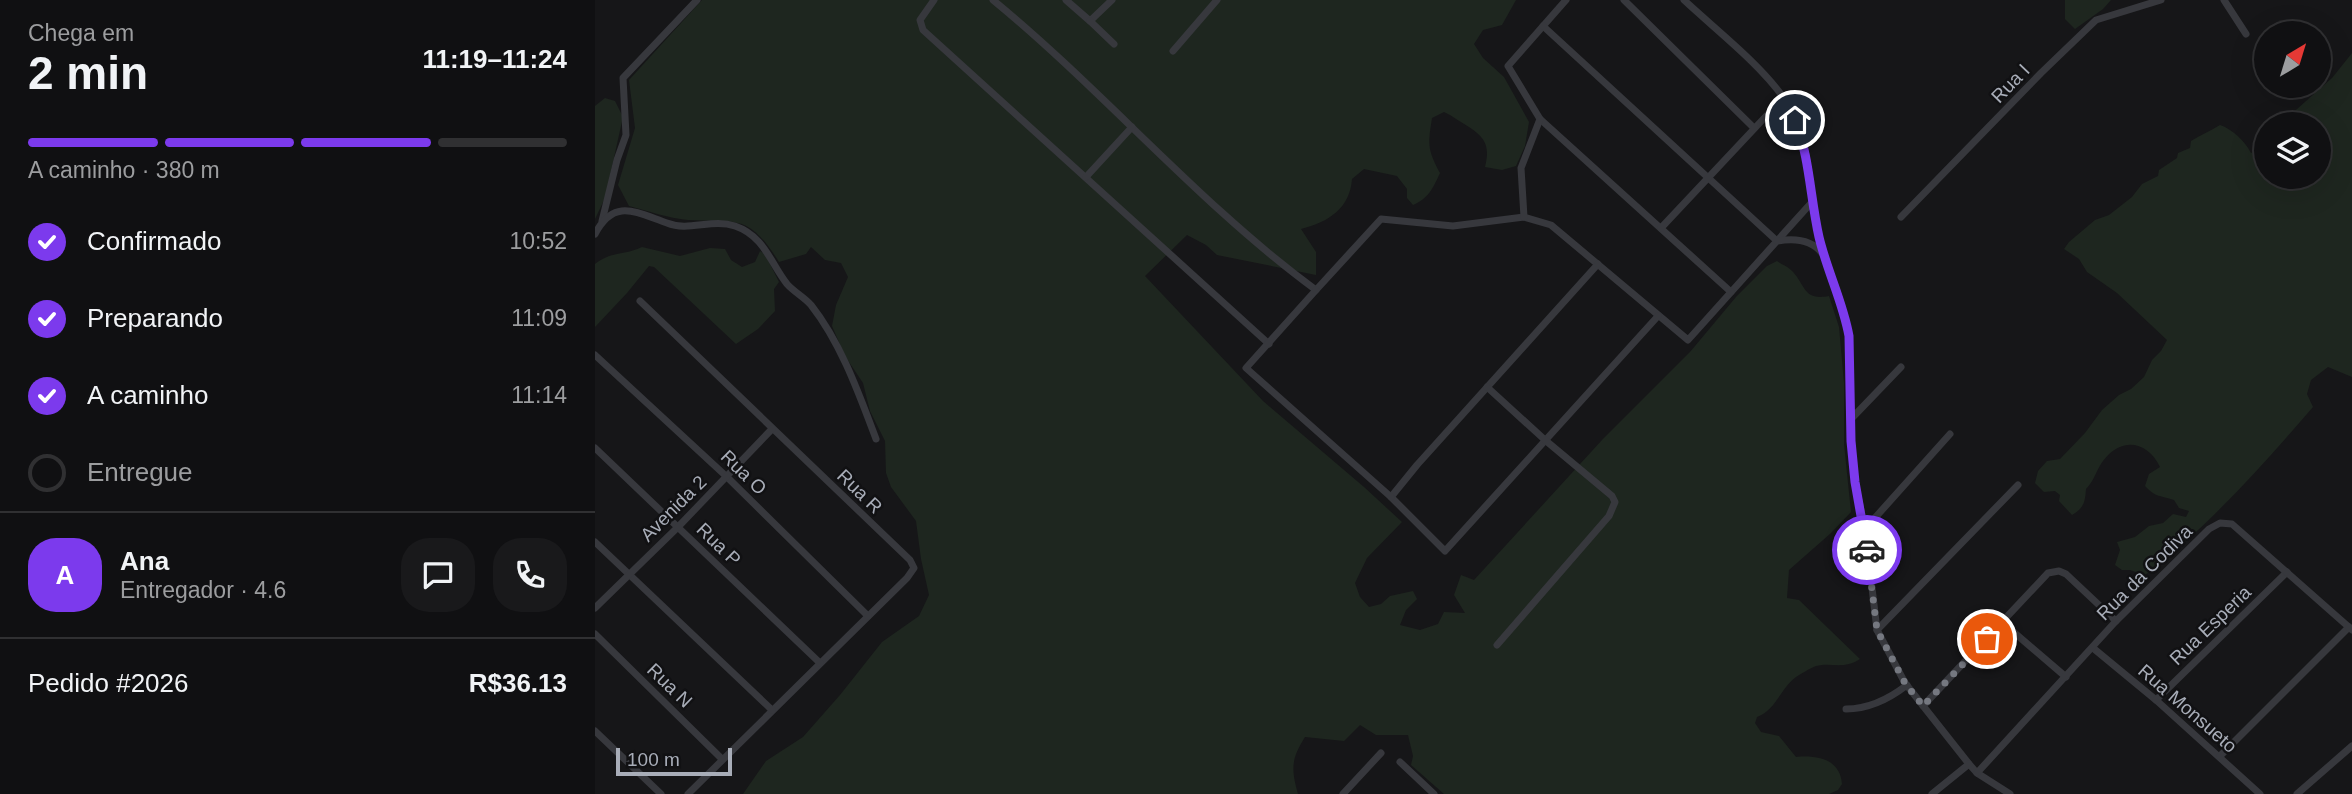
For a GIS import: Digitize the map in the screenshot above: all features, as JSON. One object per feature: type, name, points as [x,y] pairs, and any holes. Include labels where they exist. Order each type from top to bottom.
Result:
[{"type":"street","points":[[602,222],[626,135],[623,78],[698,0]]},
{"type":"street","points":[[934,0],[920,20],[923,30],[1269,344]]},
{"type":"street","points":[[993,0],[1280,263],[1316,290]]},
{"type":"street","points":[[1066,0],[1114,44]]},
{"type":"street","points":[[1090,21],[1112,0]]},
{"type":"street","points":[[1173,51],[1217,0]]},
{"type":"street","points":[[1566,0],[1508,66],[1539,119],[1731,292]]},
{"type":"street","points":[[1624,0],[1754,128]]},
{"type":"street","points":[[1684,0],[1784,97],[1804,144],[1810,172],[1812,202],[1828,268]]},
{"type":"street","name":"Rua I","points":[[1901,217],[2096,20],[2161,0]]},
{"type":"street","points":[[2224,0],[2246,34]]},
{"type":"street","points":[[1543,26],[1777,240],[1809,242],[1824,256],[1849,336],[1855,482],[1865,529],[1877,630],[1907,685],[1969,764],[1977,773],[2010,794]]},
{"type":"street","points":[[1661,228],[1784,97]]},
{"type":"street","points":[[1524,217],[1521,168],[1539,119]]},
{"type":"street","points":[[1086,177],[1132,127]]},
{"type":"street","points":[[1658,316],[1445,551],[1391,497],[1246,368],[1381,219],[1453,226],[1524,217],[1552,225],[1688,341],[1812,202]]},
{"type":"street","points":[[595,234],[611,213],[628,211],[681,227],[727,224],[736,226],[759,240],[787,284],[810,304],[833,340],[876,439]]},
{"type":"street","points":[[1391,497],[1598,264]]},
{"type":"street","points":[[640,301],[772,429]]},
{"type":"street","name":"Rua O","points":[[595,355],[727,477],[869,616]]},
{"type":"street","points":[[1851,419],[1901,368]]},
{"type":"street","points":[[1487,387],[1612,496],[1615,502],[1601,524],[1497,645]]},
{"type":"street","name":"Avenida 2","points":[[595,608],[772,429]]},
{"type":"street","name":"Rua R","points":[[772,429],[910,560],[913,568],[907,578],[869,616]]},
{"type":"street","points":[[1865,529],[1950,434]]},
{"type":"street","name":"Rua P","points":[[595,448],[820,663]]},
{"type":"street","points":[[1877,630],[2018,485]]},
{"type":"street","name":"Rua da Codiva","points":[[1977,773],[2116,621],[2209,529],[2220,523],[2232,524],[2351,629]]},
{"type":"street","points":[[595,542],[772,710]]},
{"type":"street","points":[[1923,706],[2048,573],[2059,571],[2066,574],[2116,621]]},
{"type":"street","name":"Rua Esperia","points":[[2156,700],[2287,572]]},
{"type":"street","points":[[688,794],[869,616]]},
{"type":"street","points":[[2003,622],[2066,677]]},
{"type":"street","points":[[2220,756],[2351,629]]},
{"type":"street","name":"Rua N","points":[[595,634],[722,759]]},
{"type":"street","name":"Rua Monsueto","points":[[2093,648],[2156,700],[2260,794]]},
{"type":"street","points":[[1846,709],[1860,709],[1877,703],[1907,685]]},
{"type":"street","points":[[595,732],[661,794]]},
{"type":"street","points":[[2297,794],[2352,746]]},
{"type":"street","points":[[1343,794],[1381,753]]},
{"type":"street","points":[[1400,762],[1434,794]]},
{"type":"street","points":[[1932,794],[1969,764]]},
{"type":"shaded area","points":[[702,0],[1516,0],[1502,25],[1483,30],[1474,44],[1483,58],[1504,77],[1529,122],[1525,146],[1516,166],[1502,170],[1485,167],[1487,148],[1483,139],[1444,112],[1432,118],[1430,146],[1440,173],[1427,196],[1413,205],[1407,198],[1407,189],[1397,176],[1364,169],[1352,179],[1347,198],[1336,212],[1321,222],[1301,229],[1316,252],[1316,275],[1217,255],[1206,245],[1187,235],[1145,276],[1263,401],[1402,522],[1367,558],[1355,583],[1360,597],[1369,607],[1381,604],[1390,596],[1413,591],[1417,599],[1406,610],[1400,625],[1420,630],[1438,624],[1444,612],[1465,613],[1454,595],[1461,575],[1474,580],[1602,440],[1690,352],[1736,297],[1767,266],[1777,261],[1796,275],[1809,294],[1829,296],[1839,327],[1844,383],[1844,444],[1851,512],[1789,570],[1787,598],[1799,600],[1860,659],[1843,665],[1816,666],[1796,677],[1769,709],[1757,717],[1755,723],[1761,732],[1779,736],[1796,757],[1820,758],[1832,764],[1837,769],[1842,784],[1838,790],[1829,794],[1444,794],[1411,765],[1413,756],[1408,735],[1376,735],[1360,725],[1344,741],[1305,737],[1294,764],[1298,794],[743,794],[766,761],[803,737],[882,642],[919,616],[929,595],[916,521],[891,487],[886,473],[885,441],[870,411],[863,383],[845,356],[832,326],[836,305],[848,277],[841,263],[825,260],[811,247],[806,254],[779,262],[759,235],[750,228],[731,222],[673,218],[629,206],[618,185],[635,128],[629,80]]},
{"type":"shaded area","points":[[2065,0],[2111,0],[2075,29],[2065,19]]},
{"type":"shaded area","points":[[2352,53],[2352,377],[2328,367],[2311,380],[2307,394],[2313,407],[2233,496],[2191,537],[2145,575],[2122,570],[2115,565],[2120,550],[2117,542],[2135,537],[2149,526],[2163,523],[2173,514],[2186,517],[2189,511],[2179,508],[2174,500],[2155,494],[2145,486],[2149,474],[2160,467],[2148,451],[2126,445],[2110,453],[2086,489],[2081,507],[2072,515],[2059,501],[2060,495],[2055,491],[2044,492],[2035,483],[2038,471],[2047,461],[2060,459],[2102,410],[2144,377],[2152,360],[2167,340],[2117,293],[2087,272],[2079,259],[2064,249],[2095,220],[2109,215],[2132,197],[2142,184],[2158,176],[2159,170],[2177,158],[2178,153],[2190,148],[2191,141],[2220,125],[2238,136],[2251,153],[2254,152],[2254,189],[2331,189],[2331,112],[2294,112],[2309,98],[2331,98],[2332,78]]},
{"type":"shaded area","points":[[605,98],[615,101],[623,117],[605,198],[595,219],[595,106]]},
{"type":"shaded area","points":[[642,247],[680,256],[710,248],[725,249],[731,260],[742,267],[755,262],[760,251],[765,254],[779,282],[774,289],[775,311],[758,329],[736,344],[654,267],[649,266],[595,327],[595,264],[606,257]]},
{"type":"way so far","points":[[1867,550],[1877,630],[1905,683],[1923,706],[1987,639]]},
{"type":"route","points":[[1795,120],[1810,172],[1812,202],[1820,240],[1847,321],[1851,441],[1867,550]]}]
